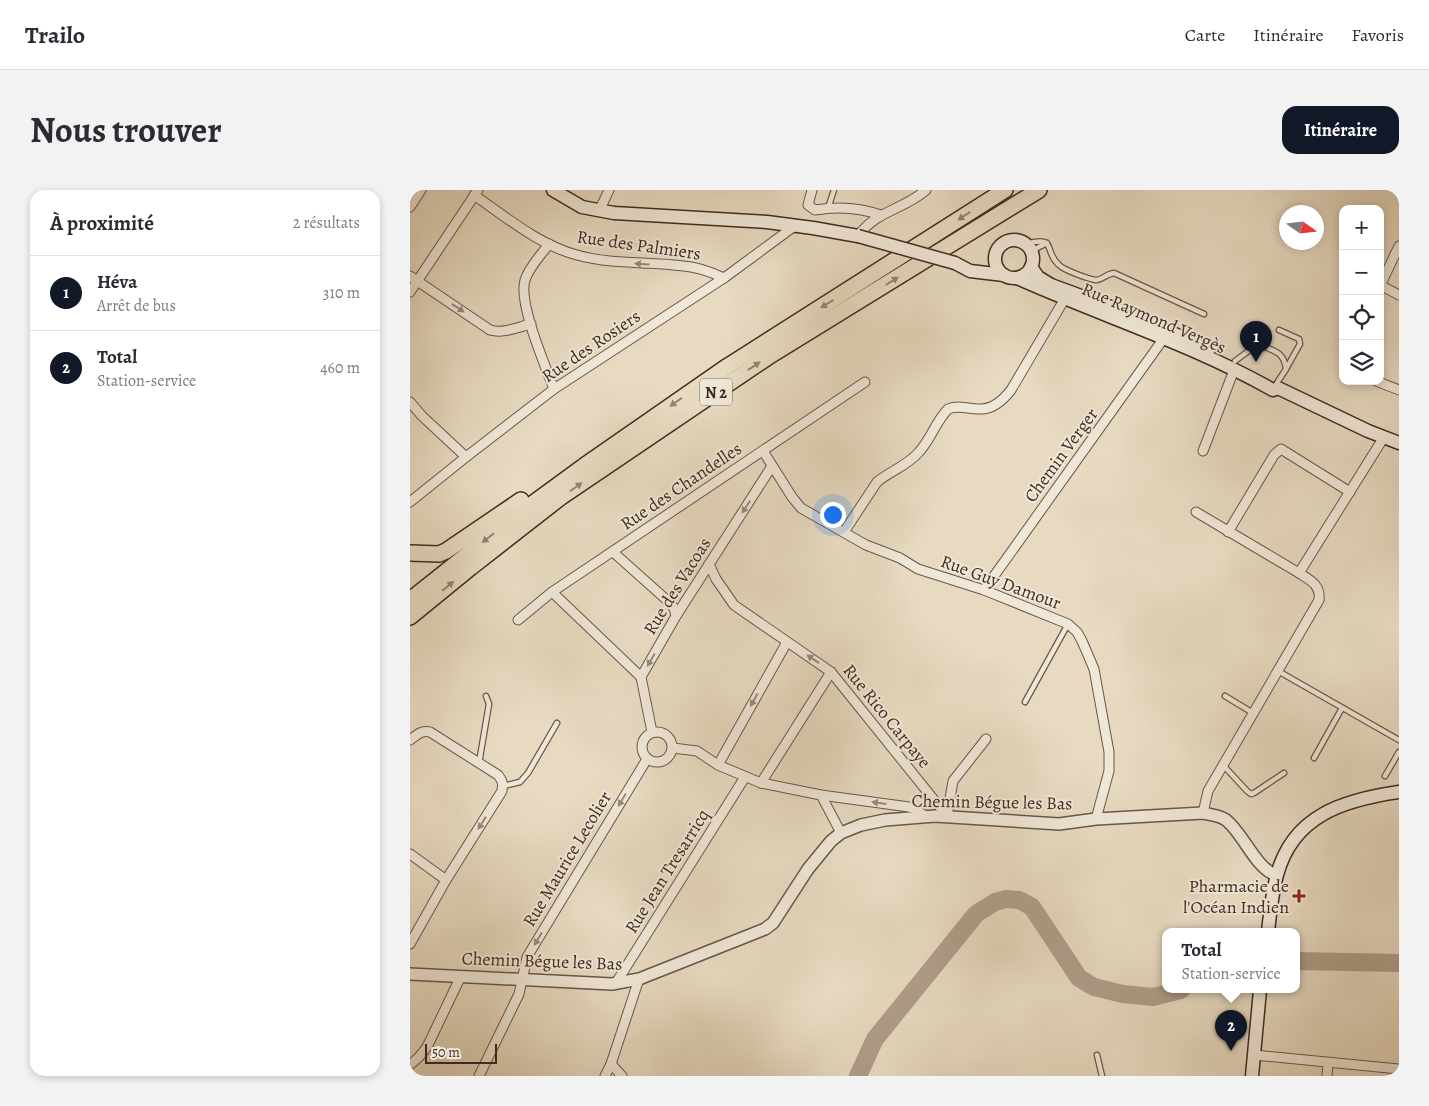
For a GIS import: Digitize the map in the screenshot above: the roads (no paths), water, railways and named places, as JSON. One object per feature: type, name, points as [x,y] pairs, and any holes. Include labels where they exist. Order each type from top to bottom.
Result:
[{"type":"highway","name":"N 2","points":[[410,600],[509,521],[584,466],[728,366],[1005,190]]},
{"type":"highway","name":"N 2","points":[[410,617],[561,497],[771,355],[1039,190]]},
{"type":"highway","points":[[410,553],[439,554],[446,552],[557,475],[584,466]]},
{"type":"main road","name":"Rue Raymond Vergès","points":[[553,190],[582,207],[614,213],[796,225],[858,236],[955,263],[976,265],[985,264],[994,259]]},
{"type":"main road","points":[[1019,241],[1028,247],[1033,256],[1031,267],[1024,275],[1010,277],[998,268],[994,259],[999,247],[1005,242],[1019,241]]},
{"type":"main road","name":"Rue Raymond Vergès","points":[[955,263],[970,271],[1010,277],[1174,333],[1273,390],[1277,386],[1399,443]]},
{"type":"main road","name":"Rue Raymond Vergès","points":[[1031,267],[1038,277],[1066,295],[1234,366]]},
{"type":"main road","points":[[1269,928],[1276,875],[1284,855],[1295,836],[1314,818],[1342,805],[1378,795],[1399,792]]},
{"type":"main road","points":[[1252,1076],[1260,993]]},
{"type":"street","points":[[410,207],[421,190]]},
{"type":"street","points":[[599,210],[610,190]]},
{"type":"street","points":[[812,190],[808,201],[808,206],[811,209],[848,207],[865,209],[880,215]]},
{"type":"street","points":[[858,236],[867,224],[880,215],[911,202],[926,190]]},
{"type":"street","points":[[410,292],[414,278],[476,193]]},
{"type":"street","name":"Rue des Palmiers","points":[[476,193],[532,234],[549,244],[576,255],[620,262],[683,265],[724,278]]},
{"type":"street","name":"Rue des Rosiers","points":[[410,502],[554,389],[724,278],[796,225]]},
{"type":"street","points":[[549,244],[527,275],[524,296],[531,324],[554,389]]},
{"type":"street","points":[[1384,277],[1399,246]]},
{"type":"street","points":[[414,278],[490,330],[504,331],[531,324]]},
{"type":"street","points":[[1384,287],[1399,295]]},
{"type":"street","points":[[844,532],[877,482],[908,463],[918,454],[926,445],[948,409],[963,406],[981,409],[997,404],[1004,398],[1011,390],[1066,295]]},
{"type":"street","name":"Chemin Verger","points":[[984,590],[1164,338]]},
{"type":"street","points":[[1202,450],[1234,366]]},
{"type":"street","name":"Rue des Chandelles","points":[[518,620],[552,592],[864,382]]},
{"type":"street","points":[[1384,384],[1399,390]]},
{"type":"street","points":[[410,402],[422,416],[466,457]]},
{"type":"street","points":[[1299,573],[1384,437]]},
{"type":"street","points":[[1228,532],[1274,455],[1281,449],[1350,492]]},
{"type":"street","name":"Rue Guy Damour","points":[[763,451],[796,504],[801,508],[866,545],[900,558],[918,569],[984,590],[1068,624],[1076,632],[1082,641],[1094,670],[1109,752],[1108,771],[1096,819]]},
{"type":"street","name":"Rue des Vacoas","points":[[641,677],[676,616],[772,466]]},
{"type":"street","points":[[1196,512],[1299,573],[1315,584],[1320,592],[1319,600],[1208,791],[1203,813]]},
{"type":"street","points":[[613,552],[669,602],[674,608],[676,616]]},
{"type":"street","name":"Rue Rico Carpaye","points":[[709,564],[716,579],[734,605],[830,672],[947,816]]},
{"type":"street","points":[[552,592],[641,677],[652,732]]},
{"type":"street","points":[[718,765],[787,642]]},
{"type":"street","points":[[761,783],[830,672]]},
{"type":"street","points":[[410,740],[419,733],[424,731],[430,732],[498,775],[502,780],[503,786],[502,791],[446,880],[410,944]]},
{"type":"street","points":[[652,732],[662,733],[667,736],[673,748],[669,756],[658,762],[648,759],[643,754],[642,748],[646,736],[652,732]]},
{"type":"street","points":[[947,816],[952,782],[986,739]]},
{"type":"street","points":[[673,748],[697,751],[718,765],[761,783],[821,795],[909,807],[921,812],[925,816]]},
{"type":"street","name":"Rue Maurice Lecolier","points":[[479,1076],[520,994],[527,957],[648,759]]},
{"type":"street","name":"Rue Jean Tresarricq","points":[[616,983],[745,777]]},
{"type":"street","points":[[821,795],[841,833]]},
{"type":"street","name":"Chemin Bégue les Bas","points":[[410,974],[616,983],[639,979],[765,929],[773,924],[808,869],[831,841],[841,833],[886,820],[947,816],[1059,824],[1096,819],[1203,813],[1215,815],[1226,820],[1260,862],[1271,873],[1276,875]]},
{"type":"street","points":[[410,854],[446,880]]},
{"type":"street","points":[[410,1065],[420,1057],[427,1047],[461,976]]},
{"type":"street","points":[[605,1076],[611,1064],[639,979]]},
{"type":"street","points":[[1254,1055],[1399,1069]]},
{"type":"street","points":[[1326,1076],[1328,1063]]},
{"type":"street","points":[[611,1064],[622,1076]]},
{"type":"lane","points":[[828,208],[834,190]]},
{"type":"lane","points":[[1028,247],[1038,240],[1047,243],[1058,264],[1069,270],[1095,280],[1114,273],[1204,314]]},
{"type":"lane","points":[[1028,247],[1047,243]]},
{"type":"lane","points":[[1277,386],[1300,344],[1299,340],[1279,330]]},
{"type":"lane","points":[[1234,366],[1258,344],[1281,354],[1285,361],[1286,369]]},
{"type":"lane","points":[[1025,702],[1068,624]]},
{"type":"lane","points":[[1278,671],[1399,740]]},
{"type":"lane","points":[[479,763],[489,704],[486,696]]},
{"type":"lane","points":[[1225,696],[1253,713]]},
{"type":"lane","points":[[1314,758],[1342,708]]},
{"type":"lane","points":[[503,786],[520,782],[528,773],[557,723]]},
{"type":"lane","points":[[1385,776],[1399,752]]},
{"type":"lane","points":[[1223,765],[1251,794],[1284,773]]},
{"type":"lane","points":[[1097,1055],[1102,1076]]},
{"type":"waterway","points":[[858,1076],[875,1039],[976,914],[995,902],[1006,899],[1019,900],[1032,907],[1079,978],[1094,987],[1123,994],[1153,997],[1169,993]]},
{"type":"waterway","points":[[1300,961],[1399,963]]},
{"type":"place","name":"Héva","points":[[1256,362]]},
{"type":"place","name":"Pharmacie de l'Océan Indien","points":[[1299,896]]},
{"type":"place","name":"Total","points":[[1231,1051]]}]
